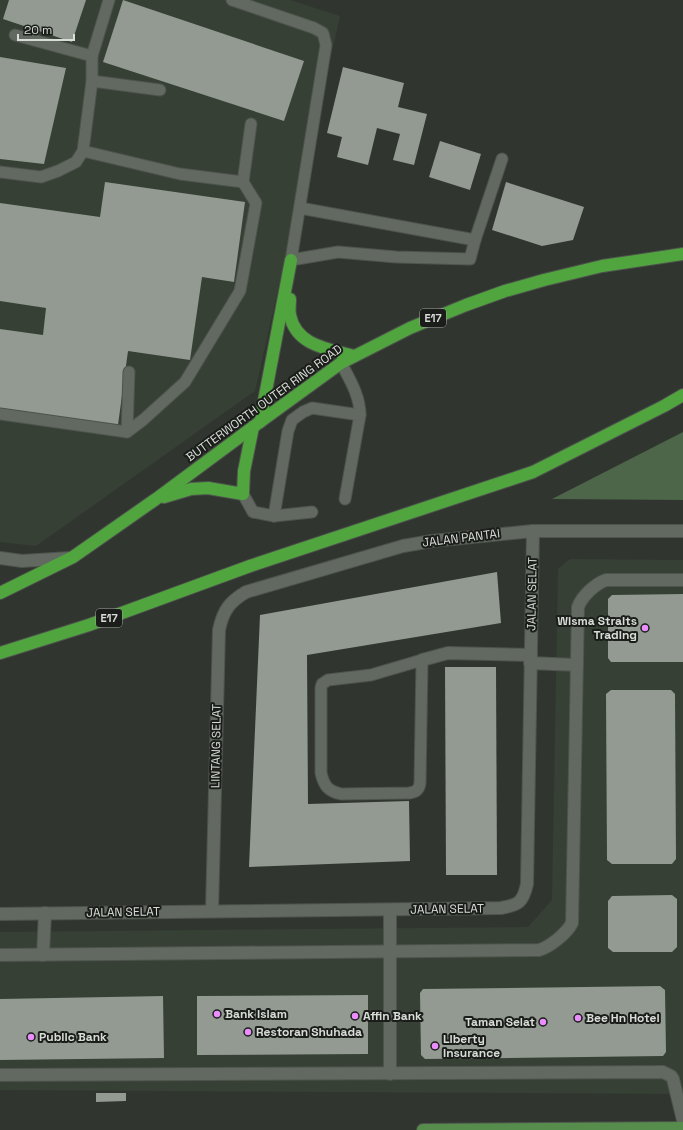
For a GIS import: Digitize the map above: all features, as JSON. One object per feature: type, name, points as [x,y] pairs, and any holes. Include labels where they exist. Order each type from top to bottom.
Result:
[{"type":"highway","name":"BUTTERWORTH OUTER RING ROAD","points":[[0,593],[72,557],[156,499],[341,363],[410,328],[505,291],[602,266],[683,254]]},
{"type":"highway","points":[[291,260],[289,314],[298,333],[315,346],[354,356]]},
{"type":"highway","points":[[156,499],[191,489],[208,488],[243,494],[244,471],[257,424],[291,260]]},
{"type":"highway","name":"E17","points":[[0,653],[14,650],[89,625],[250,566],[533,472],[683,395]]},
{"type":"highway","points":[[0,658],[14,650]]},
{"type":"main road","points":[[423,1130],[683,1128]]},
{"type":"street","name":"JALAN PANTAI","points":[[246,592],[403,546],[432,540],[533,531],[683,531]]},
{"type":"street","name":"JALAN SELAT","points":[[0,914],[501,908],[512,906],[521,902],[527,884],[533,531]]},
{"type":"street","points":[[0,558],[22,561],[72,557]]},
{"type":"street","points":[[0,955],[539,950],[547,948],[570,928],[572,923],[578,607],[580,601],[600,583],[606,580],[683,580]]},
{"type":"street","name":"LINTANG SELAT","points":[[212,911],[219,630],[222,617],[228,606],[236,598],[246,592]]},
{"type":"street","points":[[422,660],[448,654],[531,659],[577,665]]},
{"type":"street","points":[[390,910],[390,1074]]},
{"type":"street","points":[[43,955],[45,913]]},
{"type":"street","points":[[0,1075],[663,1072],[671,1076],[673,1079],[683,1120]]},
{"type":"lane","points":[[0,172],[42,177],[76,162],[83,151],[92,81],[92,56],[109,0]]},
{"type":"lane","points":[[232,0],[314,28],[323,33],[326,45],[291,260],[338,252],[396,257],[470,259],[502,160]]},
{"type":"lane","points":[[15,35],[92,56]]},
{"type":"lane","points":[[92,81],[160,90]]},
{"type":"lane","points":[[0,414],[127,432],[143,420],[185,382],[240,291],[256,203],[243,182],[251,124]]},
{"type":"lane","points":[[83,151],[180,174],[243,182]]},
{"type":"lane","points":[[300,208],[475,240]]},
{"type":"lane","points":[[341,363],[357,394],[360,405],[360,415],[345,499]]},
{"type":"lane","points":[[127,432],[129,372]]},
{"type":"lane","points":[[274,516],[288,431],[292,420],[303,412],[312,408],[360,415]]},
{"type":"lane","points":[[243,494],[253,512],[274,516],[312,512]]},
{"type":"lane","points":[[422,660],[420,783],[418,790],[414,793],[341,794],[326,788],[321,773],[322,684],[331,679],[371,675],[422,660]]},
{"type":"shaded area","points":[[0,0],[290,0],[340,16],[255,391],[36,546],[0,542]]},
{"type":"shaded area","points":[[570,559],[683,560],[683,1094],[0,1090],[0,932],[528,927],[552,900],[558,569]]},
{"type":"green space","points":[[683,432],[683,500],[552,499]]},
{"type":"building","points":[[9,0],[86,0],[72,42],[3,19]]},
{"type":"building","points":[[123,0],[304,61],[284,121],[103,62]]},
{"type":"building","points":[[0,57],[66,68],[44,164],[0,159]]},
{"type":"building","points":[[343,67],[404,83],[398,107],[427,114],[414,165],[393,160],[400,134],[377,128],[368,165],[337,157],[342,137],[327,133]]},
{"type":"building","points":[[440,141],[481,154],[470,190],[429,177]]},
{"type":"building","points":[[105,182],[245,202],[234,282],[202,277],[190,360],[128,351],[118,425],[0,408],[0,329],[43,335],[46,308],[0,301],[0,203],[100,217]]},
{"type":"building","points":[[506,182],[584,207],[573,240],[542,246],[492,230]]},
{"type":"building","points":[[497,572],[501,623],[307,655],[308,804],[409,801],[410,861],[249,867],[260,615]]},
{"type":"building","name":"Wisma Straits Trading","points":[[683,594],[683,662],[611,662],[608,658],[608,599],[612,595]]},
{"type":"building","points":[[445,667],[496,667],[497,875],[446,875]]},
{"type":"building","points":[[611,690],[671,690],[675,694],[676,859],[672,864],[612,864],[607,860],[606,694]]},
{"type":"building","points":[[672,895],[677,899],[677,947],[672,952],[613,952],[608,948],[608,901],[612,896]]},
{"type":"building","name":"Taman Selat","points":[[660,986],[665,990],[666,1052],[663,1056],[425,1059],[421,1055],[420,993],[423,989]]},
{"type":"building","points":[[368,995],[368,1054],[197,1055],[197,996]]},
{"type":"building","points":[[163,996],[164,1058],[0,1060],[0,999]]},
{"type":"building","points":[[96,1093],[126,1093],[126,1101],[96,1102]]},
{"type":"place","name":"Wisma Straits Trading","points":[[645,628]]},
{"type":"place","name":"Bank Islam","points":[[217,1014]]},
{"type":"place","name":"Affin Bank","points":[[355,1016]]},
{"type":"place","name":"Bee Hn Hotel","points":[[578,1018]]},
{"type":"place","name":"Taman Selat","points":[[543,1022]]},
{"type":"place","name":"Restoran Shuhada","points":[[248,1032]]},
{"type":"place","name":"Public Bank","points":[[31,1037]]},
{"type":"place","name":"Liberty Insurance","points":[[435,1046]]}]
